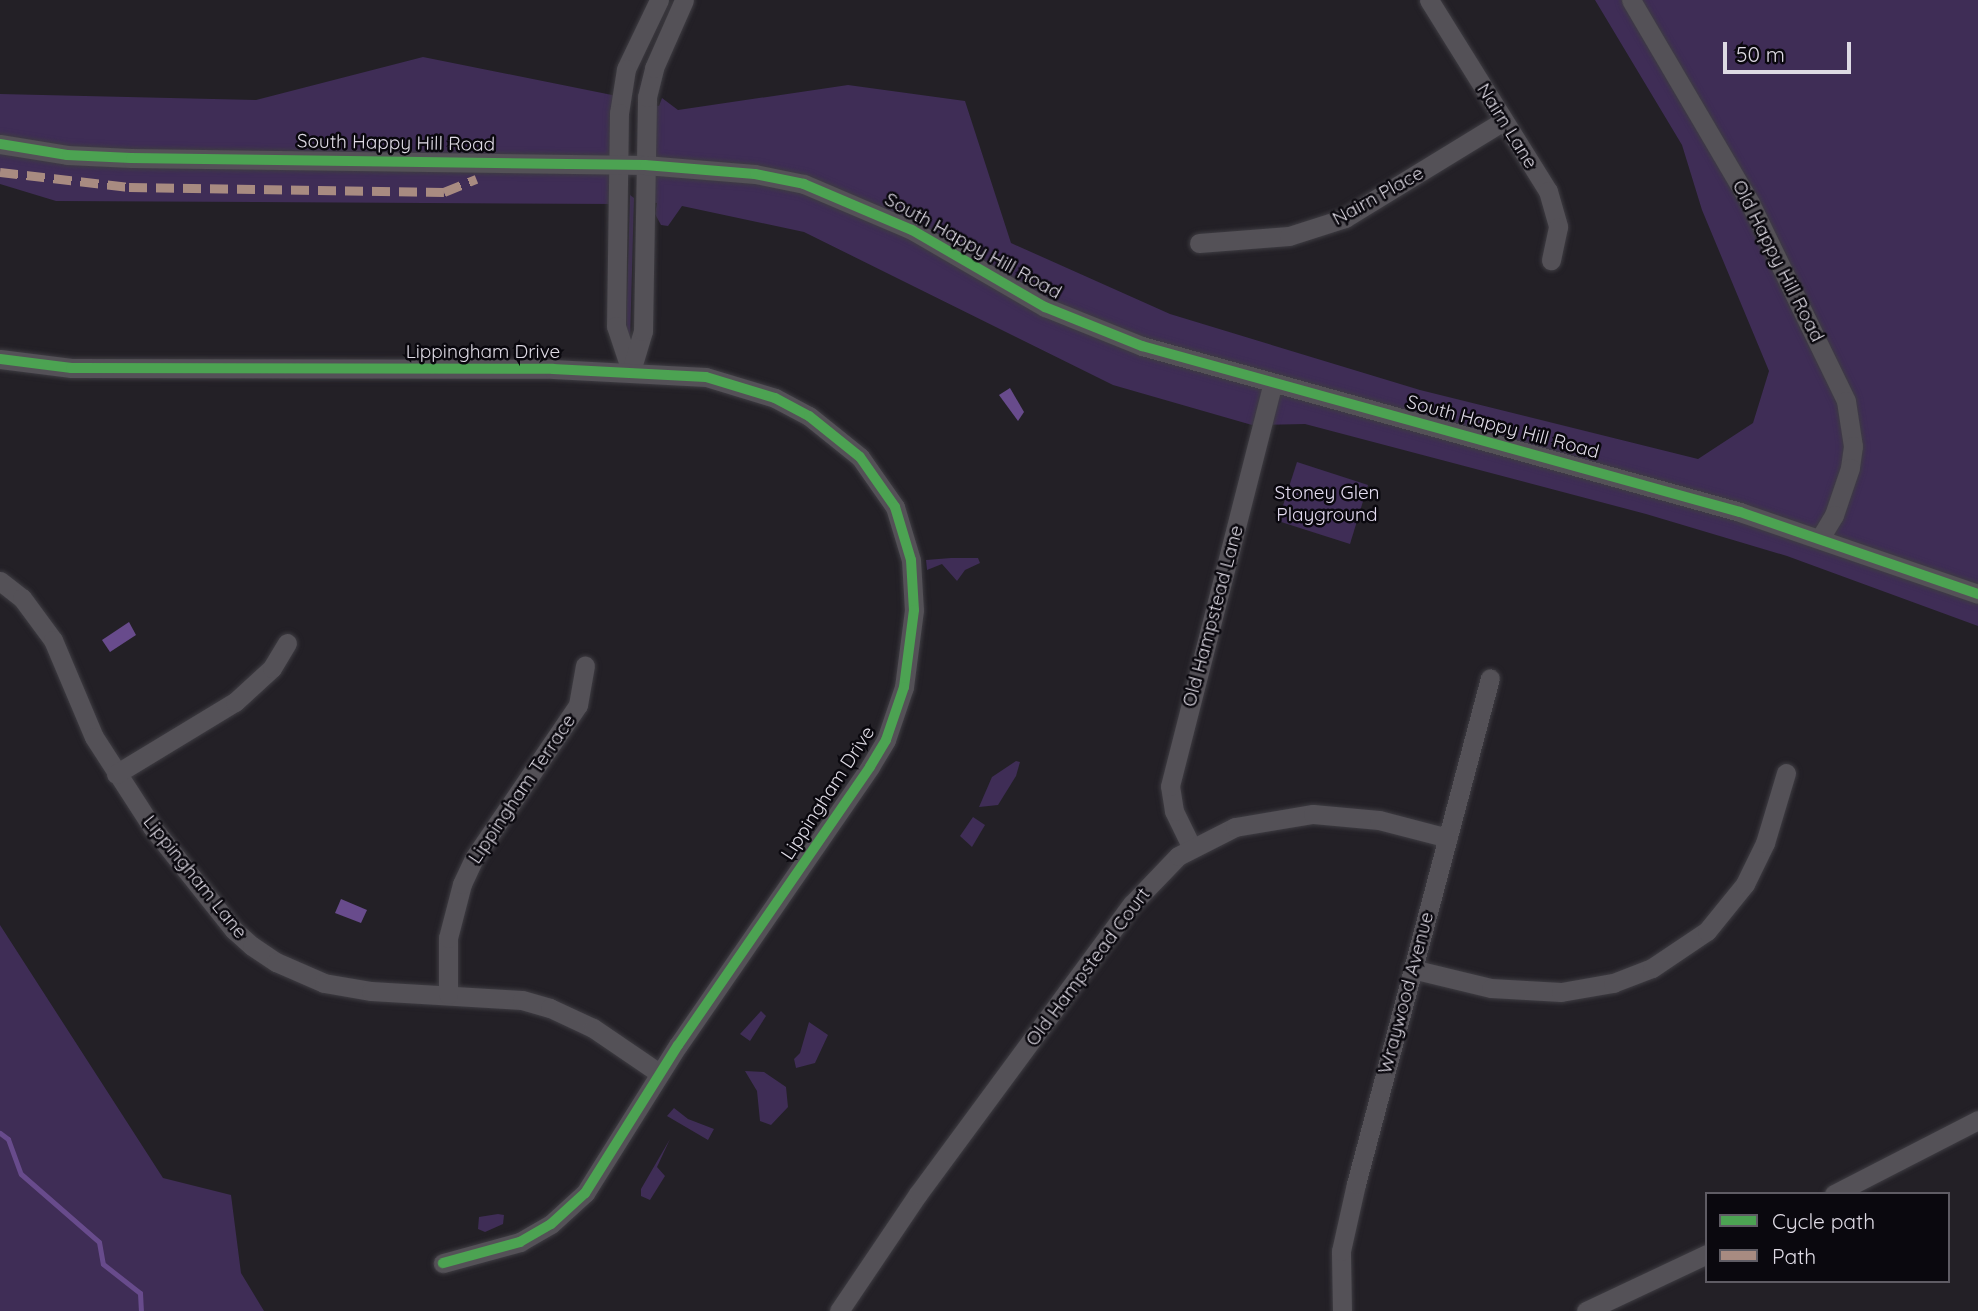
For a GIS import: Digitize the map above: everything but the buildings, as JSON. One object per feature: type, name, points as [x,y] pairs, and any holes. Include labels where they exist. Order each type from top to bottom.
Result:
[{"type":"street","points":[[631,371],[616,326],[618,164],[625,69],[659,0]]},
{"type":"street","points":[[631,371],[643,331],[645,165],[651,77],[684,0]]},
{"type":"street","name":"Nairn Lane","points":[[1429,0],[1555,208],[1556,242],[1551,260]]},
{"type":"street","name":"Old Happy Hill Road","points":[[1631,0],[1756,214],[1846,401],[1853,446],[1850,468],[1834,515],[1820,538]]},
{"type":"street","name":"Nairn Place","points":[[1199,243],[1289,236],[1345,218],[1503,121]]},
{"type":"street","name":"South Happy Hill Road","points":[[0,144],[67,155],[131,158],[618,164],[755,174],[842,197],[950,250],[1045,307],[1097,331],[1273,383],[1569,463],[1820,538],[1978,593]]},
{"type":"street","name":"Lippingham Drive","points":[[0,359],[120,369],[631,371],[706,377],[779,400],[836,435],[879,480],[895,507],[908,544],[914,591],[904,687],[886,740],[659,1073],[606,1167],[567,1211],[520,1242],[443,1263]]},
{"type":"street","name":"Old Hampstead Lane","points":[[1191,846],[1174,811],[1170,786],[1273,383]]},
{"type":"street","name":"Lippingham Lane","points":[[0,581],[22,598],[53,640],[94,737],[116,774],[234,930],[276,962],[324,983],[371,991],[448,994],[550,1008],[593,1028],[659,1073]]},
{"type":"street","points":[[116,774],[235,702],[272,668],[287,643]]},
{"type":"street","name":"Lippingham Terrace","points":[[448,994],[448,939],[462,884],[474,858],[578,705],[585,666]]},
{"type":"street","name":"Wraywood Avenue","points":[[1342,1311],[1341,1251],[1412,969],[1490,678]]},
{"type":"street","points":[[1412,969],[1491,988],[1548,992],[1596,987],[1652,968],[1707,931],[1745,884],[1765,843],[1786,773]]},
{"type":"street","name":"Old Hampstead Court","points":[[839,1311],[918,1194],[1132,904],[1191,846],[1235,827],[1313,814],[1380,820],[1448,838]]},
{"type":"street","points":[[1838,1192],[1978,1120]]},
{"type":"street","points":[[1586,1311],[1705,1255]]},
{"type":"green space","points":[[1595,0],[1978,0],[1978,626],[1787,556],[1646,514],[1305,424],[1252,425],[1113,385],[804,232],[682,206],[668,226],[661,225],[655,214],[657,203],[646,203],[647,104],[659,106],[662,98],[678,110],[848,85],[965,101],[1011,243],[1170,314],[1420,390],[1698,459],[1753,423],[1769,371],[1702,210],[1682,145]]},
{"type":"green space","points":[[423,57],[622,97],[616,204],[56,201],[0,184],[0,94],[256,100]]},
{"type":"green space","points":[[630,195],[634,198],[630,340],[626,337]]},
{"type":"green space","name":"Stoney Glen Playground","points":[[1297,462],[1368,485],[1350,544],[1278,521]]},
{"type":"green space","points":[[978,558],[980,563],[965,570],[957,581],[942,564],[927,570],[926,560]]},
{"type":"green space","points":[[1016,761],[1020,762],[1016,776],[998,805],[979,807],[992,777]]},
{"type":"green space","points":[[973,817],[985,825],[972,847],[960,836]]},
{"type":"green space","points":[[0,925],[163,1178],[231,1195],[241,1273],[264,1311],[0,1311]]},
{"type":"green space","points":[[761,1011],[766,1016],[750,1041],[740,1034]]},
{"type":"green space","points":[[809,1022],[828,1035],[815,1063],[796,1068],[794,1059],[800,1053]]},
{"type":"green space","points":[[745,1071],[764,1072],[786,1087],[788,1107],[771,1125],[760,1121],[757,1091]]},
{"type":"green space","points":[[674,1108],[688,1119],[714,1129],[708,1140],[667,1116]]},
{"type":"green space","points":[[670,1139],[657,1167],[665,1176],[650,1200],[641,1196],[641,1189]]},
{"type":"green space","points":[[504,1215],[503,1224],[485,1232],[478,1229],[479,1217]]},
{"type":"shaded area","points":[[1010,388],[1024,412],[1018,421],[999,395]]},
{"type":"shaded area","points":[[129,622],[136,635],[110,652],[102,640]]},
{"type":"shaded area","points":[[341,899],[367,910],[361,923],[335,913]]},
{"type":"waterway","points":[[0,1133],[8,1139],[21,1174],[99,1242],[103,1264],[140,1293],[141,1311]]},
{"type":"marked path","points":[[0,172],[129,187],[444,192],[476,179]]},
{"type":"cycle path","points":[[0,144],[67,155],[131,158],[645,165],[755,174],[804,184],[912,230],[1045,307],[1142,346],[1740,512],[1978,594]]},
{"type":"cycle path","points":[[0,359],[71,368],[553,369],[706,377],[775,398],[809,416],[860,457],[895,507],[911,560],[914,610],[904,687],[886,740],[870,767],[678,1045],[585,1193],[551,1224],[520,1242],[443,1263]]}]
